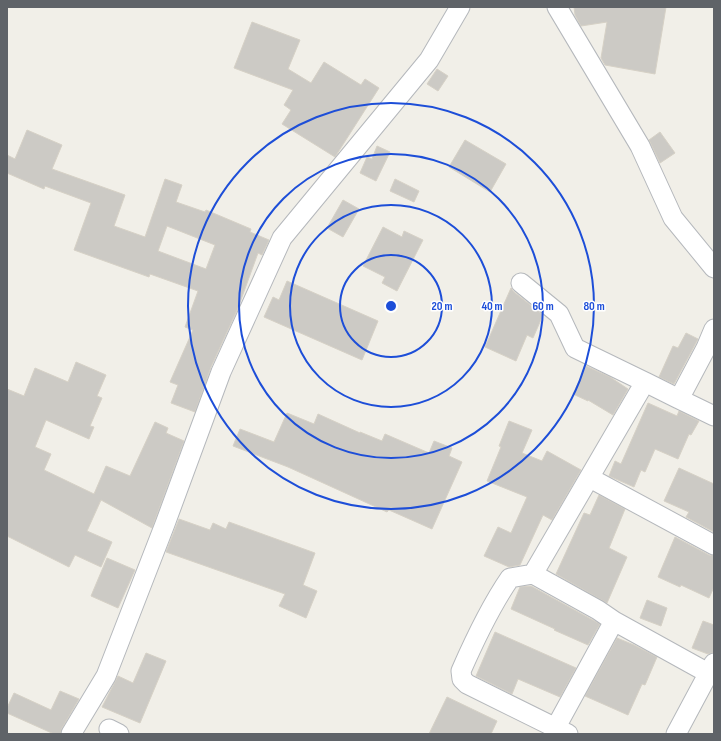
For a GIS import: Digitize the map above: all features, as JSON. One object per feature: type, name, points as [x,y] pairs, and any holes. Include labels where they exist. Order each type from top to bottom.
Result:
[{"type":"street","points":[[71,734],[106,676],[165,524],[221,372],[282,238],[429,60],[460,7]]},
{"type":"street","points":[[557,7],[640,146],[673,218],[714,268]]},
{"type":"street","points":[[521,283],[559,314],[575,348],[714,416]]},
{"type":"street","points":[[679,399],[706,348],[714,329]]},
{"type":"street","points":[[533,574],[645,382]]},
{"type":"street","points":[[590,478],[714,545]]},
{"type":"street","points":[[614,621],[562,731],[467,684],[462,679],[461,671],[482,624],[510,578],[533,574],[598,610],[614,621],[711,668],[676,734]]},
{"type":"building","points":[[574,7],[666,7],[655,74],[605,65],[601,58],[607,22],[581,26],[575,15]]},
{"type":"building","points":[[252,22],[300,40],[288,69],[311,83],[324,62],[361,85],[365,79],[379,88],[335,157],[282,124],[291,110],[284,105],[293,90],[234,68]]},
{"type":"building","points":[[437,69],[448,76],[438,91],[427,84]]},
{"type":"building","points":[[27,130],[62,145],[52,169],[125,195],[114,226],[145,237],[165,179],[182,185],[176,202],[205,212],[206,210],[251,229],[250,232],[269,240],[262,255],[258,253],[238,308],[211,367],[195,412],[171,403],[178,385],[170,382],[193,330],[185,327],[198,291],[150,274],[149,277],[74,250],[91,203],[45,186],[44,189],[7,173],[7,155],[15,159]],"holes":[[[167,226],[215,245],[206,269],[158,251]]]},
{"type":"building","points":[[660,132],[675,153],[660,163],[649,140]]},
{"type":"building","points":[[465,140],[506,164],[490,192],[449,167]]},
{"type":"building","points":[[377,146],[390,152],[376,181],[360,173],[367,157],[372,159]]},
{"type":"building","points":[[395,179],[419,191],[414,202],[390,191]]},
{"type":"building","points":[[343,200],[359,209],[343,237],[327,228]]},
{"type":"building","points":[[383,227],[402,237],[404,231],[423,240],[397,291],[382,283],[385,277],[363,266]]},
{"type":"building","points":[[287,281],[378,321],[362,360],[264,317],[273,297],[279,300]]},
{"type":"building","points":[[511,288],[543,315],[533,338],[527,335],[516,361],[485,347]]},
{"type":"building","points":[[686,333],[698,339],[674,384],[659,377],[673,346],[678,348]]},
{"type":"building","points":[[76,362],[106,375],[97,396],[102,398],[90,426],[94,427],[89,439],[46,420],[35,447],[51,454],[44,470],[94,494],[106,466],[130,476],[155,422],[168,428],[166,433],[184,441],[152,528],[101,500],[87,531],[112,542],[101,567],[75,555],[69,567],[7,536],[7,389],[24,396],[35,368],[68,382]]},
{"type":"building","points":[[586,366],[610,377],[628,389],[613,415],[588,400],[573,394]]},
{"type":"building","points":[[648,403],[677,416],[679,411],[699,421],[691,435],[689,434],[678,459],[655,449],[645,472],[641,470],[634,487],[609,476],[615,461],[621,464]]},
{"type":"building","points":[[287,413],[314,424],[318,414],[382,441],[385,434],[429,453],[434,441],[452,448],[449,456],[462,462],[432,529],[389,510],[387,512],[288,467],[233,446],[240,429],[274,442]]},
{"type":"building","points":[[509,421],[532,430],[522,453],[542,461],[547,451],[581,470],[552,520],[543,515],[520,565],[509,567],[484,556],[498,527],[511,533],[527,497],[487,481],[501,447],[499,446]]},
{"type":"building","points":[[679,468],[714,484],[714,532],[686,517],[689,512],[664,501]]},
{"type":"building","points":[[599,495],[625,509],[609,548],[627,557],[607,603],[556,574],[584,513],[590,515]]},
{"type":"building","points":[[179,519],[210,530],[213,523],[226,529],[229,522],[315,553],[303,585],[317,591],[306,618],[279,606],[285,594],[166,552]]},
{"type":"building","points":[[675,537],[709,555],[714,556],[714,587],[709,598],[681,585],[680,587],[658,577]]},
{"type":"building","points":[[107,558],[135,570],[118,608],[91,596]]},
{"type":"building","points":[[531,586],[600,624],[588,645],[511,609],[520,587]]},
{"type":"building","points":[[647,600],[667,608],[661,626],[640,618]]},
{"type":"building","points":[[703,621],[714,625],[714,652],[708,654],[692,648]]},
{"type":"building","points":[[495,632],[576,668],[560,697],[518,679],[512,694],[476,676]]},
{"type":"building","points":[[617,638],[657,657],[645,685],[642,684],[628,715],[585,696]]},
{"type":"building","points":[[146,653],[166,661],[140,723],[102,707],[118,676],[133,683]]},
{"type":"building","points":[[60,691],[79,699],[60,734],[54,734],[7,713],[7,708],[14,693],[51,710]]},
{"type":"building","points":[[447,697],[497,721],[491,734],[429,734]]}]
